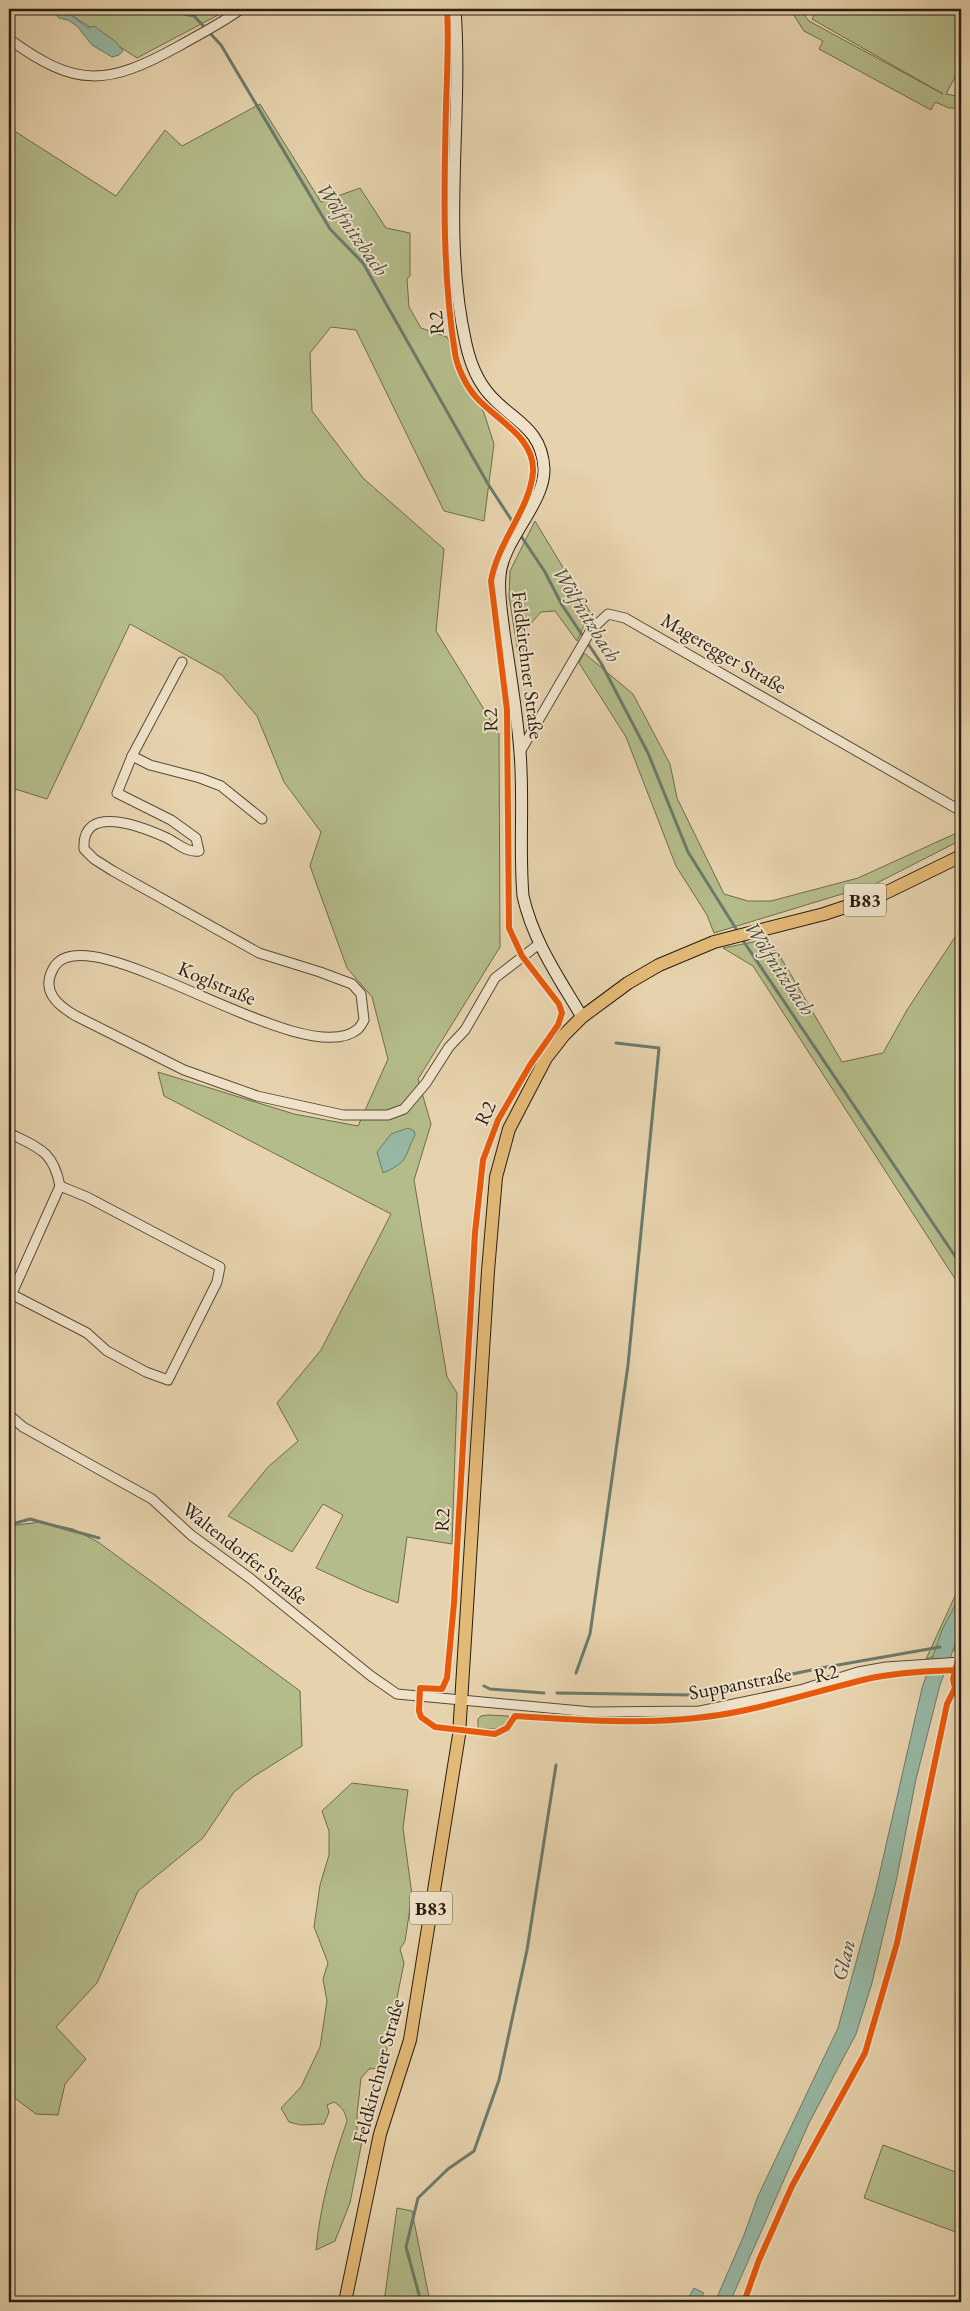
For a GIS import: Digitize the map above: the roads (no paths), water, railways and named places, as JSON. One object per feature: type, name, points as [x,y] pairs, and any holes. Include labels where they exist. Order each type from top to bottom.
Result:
[{"type":"main road","name":"B83","points":[[582,1017],[628,983],[659,965],[714,942],[824,914],[881,895],[961,856]]},
{"type":"main road","name":"Feldkirchner Straße","points":[[345,2302],[380,2134],[410,2040],[448,1809],[462,1701],[487,1280],[496,1177],[509,1129],[521,1104],[546,1058],[582,1017]]},
{"type":"street","points":[[9,39],[50,66],[74,74],[101,77],[123,72],[159,57],[217,25],[241,9]]},
{"type":"street","name":"Feldkirchner Straße","points":[[454,9],[454,234],[461,317],[471,363],[478,379],[490,395],[523,422],[535,437],[542,455],[544,472],[540,490],[501,568],[500,586],[520,752],[523,896],[528,917],[539,944],[582,1017]]},
{"type":"street","name":"Mageregger Straße","points":[[520,752],[591,630],[608,614],[625,618],[961,811]]},
{"type":"street","name":"Koglstraße","points":[[182,662],[132,756],[117,793],[171,820],[196,838],[199,851],[192,852],[166,838],[136,826],[107,821],[96,822],[87,828],[83,836],[84,848],[94,859],[113,871],[259,953],[352,984],[361,994],[364,1020],[358,1029],[343,1036],[326,1036],[290,1031],[262,1022],[172,983],[99,957],[77,954],[63,957],[55,965],[50,975],[51,995],[59,1006],[184,1070],[258,1096],[343,1115],[388,1115],[404,1109],[426,1083],[449,1047],[465,1030],[495,978],[539,944]]},
{"type":"street","points":[[132,756],[150,765],[200,778],[221,786],[262,819]]},
{"type":"street","points":[[9,1133],[46,1153],[57,1169],[60,1186],[10,1297],[87,1333],[107,1351],[122,1360],[168,1380],[217,1282],[220,1267],[60,1186]]},
{"type":"street","name":"Waltendorfer Straße","points":[[9,1415],[23,1427],[152,1499],[191,1535],[251,1579],[370,1676],[397,1694],[462,1701]]},
{"type":"street","name":"Suppanstraße","points":[[462,1701],[592,1712],[700,1711],[800,1690],[858,1672],[920,1664],[961,1662]]},
{"type":"waterway","name":"Wölfnitzbach","points":[[159,9],[194,16],[221,45],[330,229],[363,263],[488,484],[516,527]]},
{"type":"waterway","name":"Wölfnitzbach","points":[[519,533],[545,572],[562,605],[601,663],[648,753],[688,852],[738,932]]},
{"type":"waterway","name":"Wölfnitzbach","points":[[742,939],[961,1265]]},
{"type":"waterway","points":[[576,1673],[590,1634],[628,1365],[659,1048],[616,1043]]},
{"type":"waterway","points":[[9,1525],[30,1519],[99,1538]]},
{"type":"waterway","points":[[557,1693],[692,1695],[821,1668],[940,1647]]},
{"type":"waterway","points":[[484,1686],[490,1689],[544,1693]]},
{"type":"waterway","points":[[421,2302],[406,2247],[418,2198],[448,2169],[474,2151],[499,2080],[527,1950],[556,1765]]},
{"type":"water label","name":"Glan","points":[[843,1960]]}]
